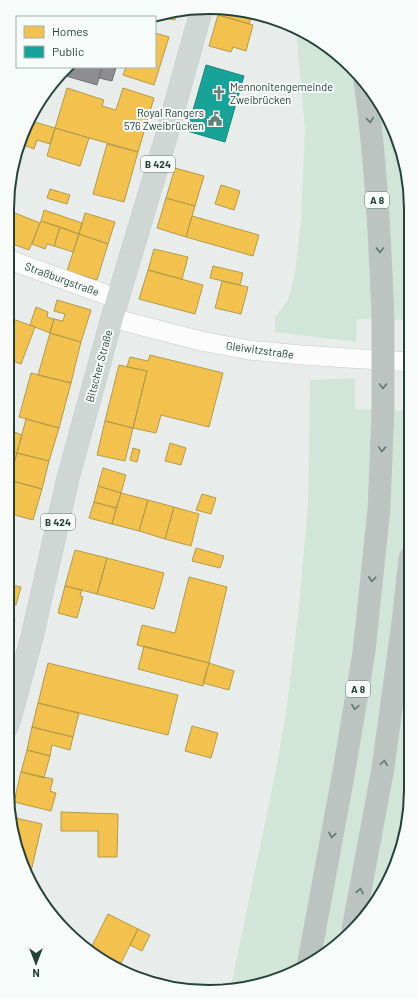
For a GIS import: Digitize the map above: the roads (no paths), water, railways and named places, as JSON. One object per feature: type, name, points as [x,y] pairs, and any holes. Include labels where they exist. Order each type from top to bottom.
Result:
[{"type":"highway","name":"A 8","points":[[310,957],[364,652],[379,508],[383,410],[383,319],[379,218],[367,94]]},
{"type":"highway","points":[[355,920],[383,768],[404,622]]},
{"type":"main road","name":"Bitscher Straße","points":[[14,704],[32,637],[68,478],[200,14]]},
{"type":"street","name":"Straßburgstraße","points":[[14,261],[115,309]]},
{"type":"street","name":"Gleiwitzstraße","points":[[115,309],[201,341],[250,350],[404,362]]},
{"type":"place","name":"Mennonitengemeinde Zweibrücken","points":[[219,93]]},
{"type":"place","name":"Royal Rangers 576 Zweibrücken","points":[[215,119]]}]
